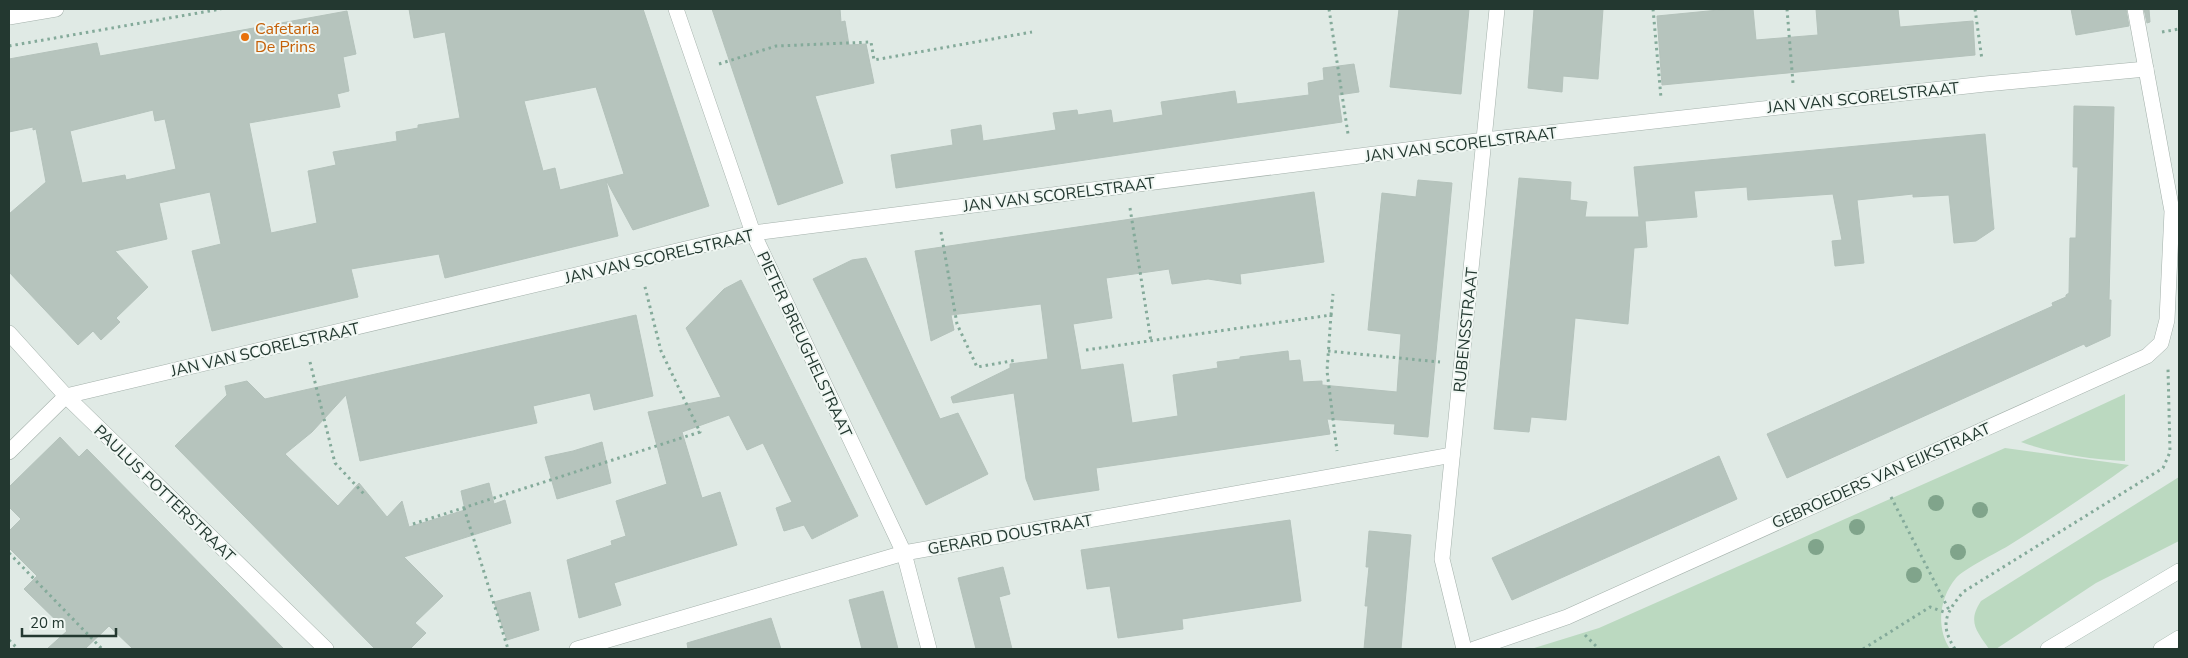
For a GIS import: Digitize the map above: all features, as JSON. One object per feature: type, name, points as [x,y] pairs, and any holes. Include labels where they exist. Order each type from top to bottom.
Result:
[{"type":"street","points":[[9,17],[56,9]]},
{"type":"street","name":"PIETER BREUGHELSTRAAT","points":[[676,9],[753,233],[904,553],[929,649]]},
{"type":"street","name":"RUBENSSTRAAT","points":[[1464,649],[1442,560],[1497,9]]},
{"type":"street","points":[[2135,9],[2176,211],[2167,320],[2161,343]]},
{"type":"street","name":"JAN VAN SCORELSTRAAT","points":[[66,396],[753,233],[1484,140],[1985,84],[2146,69]]},
{"type":"street","name":"PAULUS POTTERSTRAAT","points":[[9,333],[66,396],[326,649]]},
{"type":"street","name":"GEBROEDERS VAN EIJKSTRAAT","points":[[1474,649],[1567,617],[2147,356],[2161,343]]},
{"type":"street","points":[[9,452],[66,396]]},
{"type":"street","name":"GERARD DOUSTRAAT","points":[[578,649],[904,553],[1452,455]]},
{"type":"street","points":[[2048,649],[2179,571]]},
{"type":"street","points":[[2161,649],[2179,638]]},
{"type":"path","points":[[9,46],[221,9]]},
{"type":"path","points":[[1329,9],[1352,157]]},
{"type":"path","points":[[1653,9],[1662,120]]},
{"type":"path","points":[[1787,9],[1794,105]]},
{"type":"path","points":[[1975,9],[1985,84]]},
{"type":"path","points":[[697,71],[776,46],[872,42],[874,60],[1032,32]]},
{"type":"path","points":[[1126,186],[1151,341]]},
{"type":"path","points":[[937,210],[957,324],[977,367],[1017,360]]},
{"type":"path","points":[[413,524],[700,432],[661,351],[638,260]]},
{"type":"path","points":[[1333,294],[1327,371],[1340,475]]},
{"type":"path","points":[[1086,350],[1331,315]]},
{"type":"path","points":[[304,340],[335,463],[364,494]]},
{"type":"path","points":[[1948,611],[1963,592],[2163,468],[2170,452],[2167,357],[2161,343]]},
{"type":"path","points":[[1328,351],[1462,364]]},
{"type":"path","points":[[1880,476],[1948,611],[1947,637],[1955,649]]},
{"type":"path","points":[[464,508],[508,649]]},
{"type":"path","points":[[9,552],[102,649]]},
{"type":"path","points":[[1863,649],[1930,607],[1948,611]]},
{"type":"path","points":[[9,640],[18,649]]},
{"type":"green space","points":[[2125,394],[2125,461],[2072,455],[2021,442]]},
{"type":"green space","points":[[2005,448],[2129,465],[2054,517],[1956,578],[1946,595],[1941,613],[1943,632],[1950,649],[1531,649],[1599,628]]},
{"type":"green space","points":[[2179,477],[2179,541],[2096,583],[1996,649],[1989,649],[1974,621],[1981,601]]},
{"type":"building","points":[[409,9],[643,9],[709,206],[633,230],[606,180],[618,236],[445,278],[439,254],[351,269],[358,297],[212,331],[192,251],[221,244],[210,192],[159,203],[167,239],[115,251],[148,287],[116,318],[120,322],[101,340],[93,331],[78,345],[9,272],[9,214],[46,182],[36,129],[33,130],[33,127],[9,132],[9,59],[97,43],[100,56],[347,11],[356,54],[343,57],[349,91],[337,94],[340,107],[249,123],[271,233],[317,223],[308,171],[336,165],[333,152],[397,141],[396,132],[418,128],[418,125],[460,118],[445,32],[414,38]],"holes":[[[596,87],[624,174],[560,190],[555,168],[543,171],[524,101]],[[153,110],[155,121],[165,119],[176,169],[126,180],[125,175],[82,183],[70,131]]]},
{"type":"building","points":[[712,9],[840,9],[841,22],[845,21],[849,45],[866,44],[874,83],[815,96],[843,183],[778,205]]},
{"type":"building","points":[[1399,9],[1469,9],[1461,94],[1390,87]]},
{"type":"building","points":[[1534,9],[1603,9],[1598,79],[1563,76],[1562,92],[1528,88]]},
{"type":"building","points":[[1729,9],[1753,9],[1756,40],[1818,35],[1816,9],[1898,9],[1900,27],[1973,21],[1975,55],[1662,85],[1657,16]]},
{"type":"building","points":[[2071,9],[2126,9],[2129,26],[2076,35]]},
{"type":"building","points":[[2144,9],[2149,9],[2150,22],[2147,23]]},
{"type":"building","points":[[1354,64],[1359,92],[1338,95],[1342,122],[896,188],[891,155],[953,145],[951,130],[981,125],[983,141],[1056,130],[1053,113],[1077,110],[1078,115],[1111,110],[1113,123],[1163,115],[1161,102],[1235,91],[1237,104],[1309,95],[1308,83],[1324,80],[1323,68]]},
{"type":"building","points":[[2074,106],[2114,107],[2109,300],[2111,300],[2110,336],[2086,347],[2084,344],[1787,478],[1767,434],[2053,306],[2052,303],[2066,297],[2069,293],[2070,238],[2076,238],[2078,167],[2073,167]]},
{"type":"building","points":[[1985,134],[1994,229],[1976,241],[1954,243],[1949,195],[1913,197],[1913,194],[1857,200],[1864,263],[1835,266],[1832,241],[1842,240],[1833,194],[1748,200],[1747,187],[1694,191],[1697,217],[1645,221],[1647,247],[1634,248],[1628,324],[1575,318],[1566,420],[1531,417],[1529,432],[1494,429],[1519,178],[1571,182],[1570,200],[1587,202],[1585,217],[1639,217],[1634,167]]},
{"type":"building","points":[[1418,180],[1452,183],[1428,437],[1394,434],[1395,424],[1327,419],[1330,434],[1096,468],[1099,490],[1034,500],[1026,479],[1014,393],[953,403],[951,397],[1010,368],[1010,364],[1048,359],[1041,304],[951,315],[954,330],[931,341],[915,251],[1314,192],[1324,262],[1240,274],[1241,284],[1208,279],[1172,284],[1169,269],[1106,278],[1112,318],[1073,324],[1081,370],[1123,364],[1132,423],[1178,416],[1173,375],[1218,368],[1217,362],[1240,359],[1240,357],[1288,351],[1289,361],[1300,360],[1303,382],[1322,381],[1322,385],[1397,392],[1401,334],[1368,330],[1382,193],[1416,197]]},
{"type":"building","points":[[866,258],[940,419],[958,413],[988,474],[926,505],[813,279],[852,260]]},
{"type":"building","points":[[741,280],[858,516],[812,539],[804,525],[784,531],[776,508],[792,502],[763,443],[747,450],[729,415],[682,432],[702,498],[720,492],[737,545],[614,583],[621,605],[579,618],[567,560],[612,545],[611,541],[626,536],[616,501],[667,484],[648,412],[721,397],[686,328],[724,289]]},
{"type":"building","points":[[636,315],[653,396],[594,410],[590,393],[533,406],[537,423],[360,461],[346,395],[312,432],[285,454],[338,506],[359,483],[387,517],[402,501],[409,527],[465,510],[461,491],[489,483],[494,504],[505,500],[511,523],[404,557],[443,596],[415,623],[426,633],[410,649],[375,649],[175,446],[227,395],[225,386],[247,381],[265,399]]},
{"type":"building","points":[[60,437],[79,457],[87,449],[284,649],[133,649],[109,626],[85,649],[47,649],[67,631],[24,589],[37,576],[9,548],[9,531],[21,519],[9,507],[9,487]]},
{"type":"building","points":[[602,442],[611,483],[557,499],[545,457]]},
{"type":"building","points":[[1719,456],[1737,499],[1512,600],[1492,558]]},
{"type":"building","points":[[1290,520],[1301,601],[1182,619],[1183,629],[1118,638],[1110,586],[1087,589],[1081,550]]},
{"type":"building","points":[[1369,531],[1411,535],[1401,649],[1364,649],[1368,606],[1365,606],[1369,567],[1366,567]]},
{"type":"building","points":[[1003,567],[1010,594],[999,597],[1012,649],[976,649],[958,578]]},
{"type":"building","points":[[883,591],[898,649],[862,649],[849,600]]},
{"type":"building","points":[[530,592],[539,630],[507,640],[494,602]]},
{"type":"building","points":[[771,618],[781,649],[688,649],[687,643]]},
{"type":"place","name":"Cafetaria De Prins","points":[[245,37]]}]
